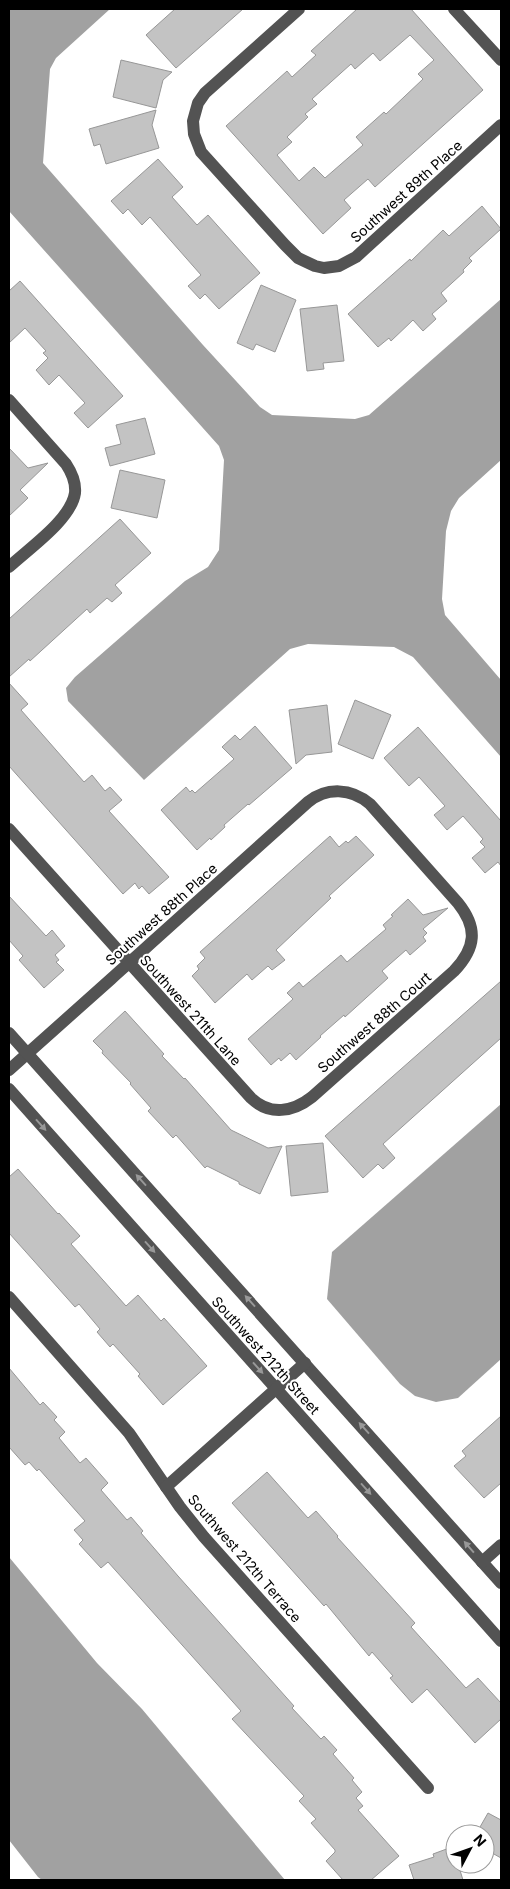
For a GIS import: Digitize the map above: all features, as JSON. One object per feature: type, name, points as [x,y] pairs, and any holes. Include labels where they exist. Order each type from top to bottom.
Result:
[{"type":"street","name":"Southwest 89th Place","points":[[299,9],[205,93],[195,109],[192,127],[195,140],[201,152],[285,245],[304,262],[324,268],[339,266],[356,257],[501,125]]},
{"type":"street","points":[[454,9],[501,60]]},
{"type":"street","points":[[9,400],[66,464],[75,486],[74,498],[64,516],[9,567]]},
{"type":"street","name":"Southwest 88th Court","points":[[278,1110],[292,1109],[306,1101],[454,971],[467,954],[472,943],[471,925],[462,907],[370,804],[354,794],[337,791]]},
{"type":"street","name":"Southwest 88th Place","points":[[9,1070],[308,802],[321,794],[337,791]]},
{"type":"street","name":"Southwest 211th Lane","points":[[9,829],[251,1098],[264,1108],[278,1110]]},
{"type":"street","name":"Southwest 212th Street","points":[[9,1032],[501,1583]]},
{"type":"street","name":"Southwest 212th Street","points":[[9,1089],[501,1641]]},
{"type":"street","name":"Southwest 212th Terrace","points":[[9,1297],[129,1433],[166,1487],[204,1537],[428,1788]]},
{"type":"street","points":[[166,1487],[306,1364]]},
{"type":"street","points":[[482,1562],[501,1546]]},
{"type":"shaded area","points":[[9,9],[110,9],[56,58],[50,69],[43,163],[203,345],[260,407],[272,415],[355,419],[369,415],[501,299],[501,460],[459,498],[451,511],[446,531],[442,599],[445,615],[501,680],[501,757],[413,657],[394,647],[308,644],[290,649],[144,780],[68,701],[66,688],[75,677],[185,581],[208,567],[219,550],[224,460],[219,446],[9,211]]},
{"type":"shaded area","points":[[501,1104],[501,1359],[458,1398],[436,1402],[415,1396],[400,1384],[327,1299],[332,1252]]},
{"type":"shaded area","points":[[9,1557],[97,1663],[142,1709],[285,1880],[42,1880],[38,1877],[9,1840]]},
{"type":"building","points":[[175,9],[243,9],[176,68],[146,35]]},
{"type":"building","points":[[357,9],[411,9],[483,90],[375,187],[368,179],[344,200],[351,208],[323,234],[226,126],[287,71],[292,77],[316,55],[311,51]],"holes":[[[410,35],[434,60],[418,74],[423,79],[386,114],[384,112],[356,137],[363,145],[325,178],[314,167],[299,181],[277,155],[292,142],[287,137],[308,117],[305,114],[317,104],[312,99],[351,64],[355,69],[373,53],[380,61]]]},
{"type":"building","points":[[121,60],[172,72],[163,80],[156,108],[113,97]]},
{"type":"building","points":[[156,110],[152,125],[159,148],[106,164],[100,144],[94,146],[89,129]]},
{"type":"building","points":[[158,159],[183,187],[172,197],[197,225],[208,215],[260,273],[219,309],[205,294],[200,299],[188,286],[201,275],[150,217],[142,225],[128,209],[123,214],[111,201]]},
{"type":"building","points":[[482,206],[501,229],[469,258],[472,261],[463,270],[464,272],[441,293],[447,301],[432,314],[436,319],[423,331],[413,320],[391,341],[389,338],[378,347],[348,314],[410,259],[411,261],[443,230],[449,236]]},
{"type":"building","points":[[20,281],[123,396],[88,428],[74,413],[85,403],[59,375],[49,385],[36,370],[48,358],[43,353],[46,351],[25,328],[9,343],[9,291]]},
{"type":"building","points":[[261,285],[296,300],[275,352],[256,344],[253,350],[237,343]]},
{"type":"building","points":[[337,305],[344,361],[323,363],[324,369],[307,371],[300,309]]},
{"type":"building","points":[[145,418],[155,454],[110,466],[105,448],[121,444],[116,425]]},
{"type":"building","points":[[9,448],[28,468],[48,463],[20,490],[28,498],[9,516]]},
{"type":"building","points":[[120,470],[165,480],[157,518],[111,508]]},
{"type":"building","points":[[120,519],[151,553],[115,585],[122,593],[112,602],[107,598],[90,613],[87,609],[30,661],[29,659],[9,677],[9,619]]},
{"type":"building","points":[[9,683],[28,704],[21,710],[84,782],[92,775],[105,791],[110,787],[122,800],[109,811],[169,877],[149,894],[142,886],[139,889],[135,883],[123,894],[9,766]]},
{"type":"building","points":[[355,700],[391,715],[373,759],[338,744]]},
{"type":"building","points":[[327,705],[332,752],[306,755],[296,764],[289,710]]},
{"type":"building","points":[[255,726],[292,768],[224,825],[225,827],[211,840],[210,838],[197,850],[161,810],[186,787],[190,792],[192,790],[195,793],[234,759],[222,747],[235,735],[240,740]]},
{"type":"building","points":[[418,727],[501,821],[501,866],[498,862],[485,873],[472,858],[485,847],[480,842],[483,839],[463,816],[447,830],[434,815],[445,806],[419,777],[409,786],[384,758]]},
{"type":"building","points":[[330,836],[339,847],[346,841],[348,843],[356,836],[374,855],[329,896],[331,898],[276,950],[285,960],[272,970],[268,966],[252,980],[247,974],[215,1003],[192,976],[199,969],[197,966],[205,958],[200,952]]},
{"type":"building","points":[[9,896],[46,936],[52,930],[65,946],[55,955],[59,960],[56,962],[64,970],[44,988],[19,960],[23,956],[9,940]]},
{"type":"building","points":[[408,899],[423,915],[448,908],[423,929],[427,933],[423,937],[426,941],[410,955],[406,950],[382,971],[388,978],[345,1017],[344,1015],[296,1060],[290,1053],[281,1061],[279,1058],[271,1065],[248,1039],[293,999],[287,993],[299,982],[303,987],[341,955],[347,962],[386,929],[383,925]]},
{"type":"building","points":[[501,981],[501,1038],[383,1144],[395,1158],[383,1169],[378,1164],[363,1178],[325,1136]]},
{"type":"building","points":[[125,1011],[164,1054],[162,1056],[185,1078],[231,1130],[268,1148],[282,1146],[260,1194],[207,1166],[205,1168],[176,1135],[173,1138],[148,1111],[151,1108],[93,1041]]},
{"type":"building","points":[[323,1143],[328,1192],[291,1196],[286,1146]]},
{"type":"building","points":[[18,1169],[80,1236],[71,1244],[126,1306],[138,1295],[161,1321],[164,1318],[207,1366],[163,1405],[138,1376],[140,1374],[113,1344],[110,1347],[97,1332],[100,1329],[79,1304],[75,1307],[9,1233],[9,1177]]},
{"type":"building","points":[[9,1368],[40,1405],[43,1402],[57,1417],[54,1420],[65,1432],[59,1438],[80,1463],[86,1458],[108,1483],[101,1490],[127,1520],[131,1517],[143,1531],[141,1533],[178,1576],[294,1706],[292,1708],[321,1739],[324,1736],[337,1750],[333,1754],[354,1778],[352,1780],[362,1792],[356,1798],[363,1806],[358,1810],[399,1856],[371,1880],[343,1880],[326,1861],[335,1850],[311,1823],[316,1819],[299,1801],[304,1796],[232,1719],[241,1711],[108,1562],[101,1568],[79,1544],[83,1540],[74,1530],[85,1521],[39,1469],[37,1471],[29,1462],[25,1465],[9,1447]]},
{"type":"building","points":[[501,1416],[501,1483],[484,1498],[454,1466],[466,1456],[462,1451]]},
{"type":"building","points":[[267,1472],[308,1518],[316,1511],[415,1623],[411,1627],[466,1688],[478,1678],[501,1703],[501,1719],[475,1743],[427,1689],[412,1703],[390,1678],[393,1676],[372,1652],[369,1656],[326,1604],[324,1606],[232,1503]]},
{"type":"building","points":[[488,1813],[501,1820],[501,1858],[495,1855],[495,1824],[482,1824]]},
{"type":"building","points":[[445,1850],[445,1874],[461,1874],[463,1880],[414,1880],[409,1865],[434,1857],[433,1854]]}]
